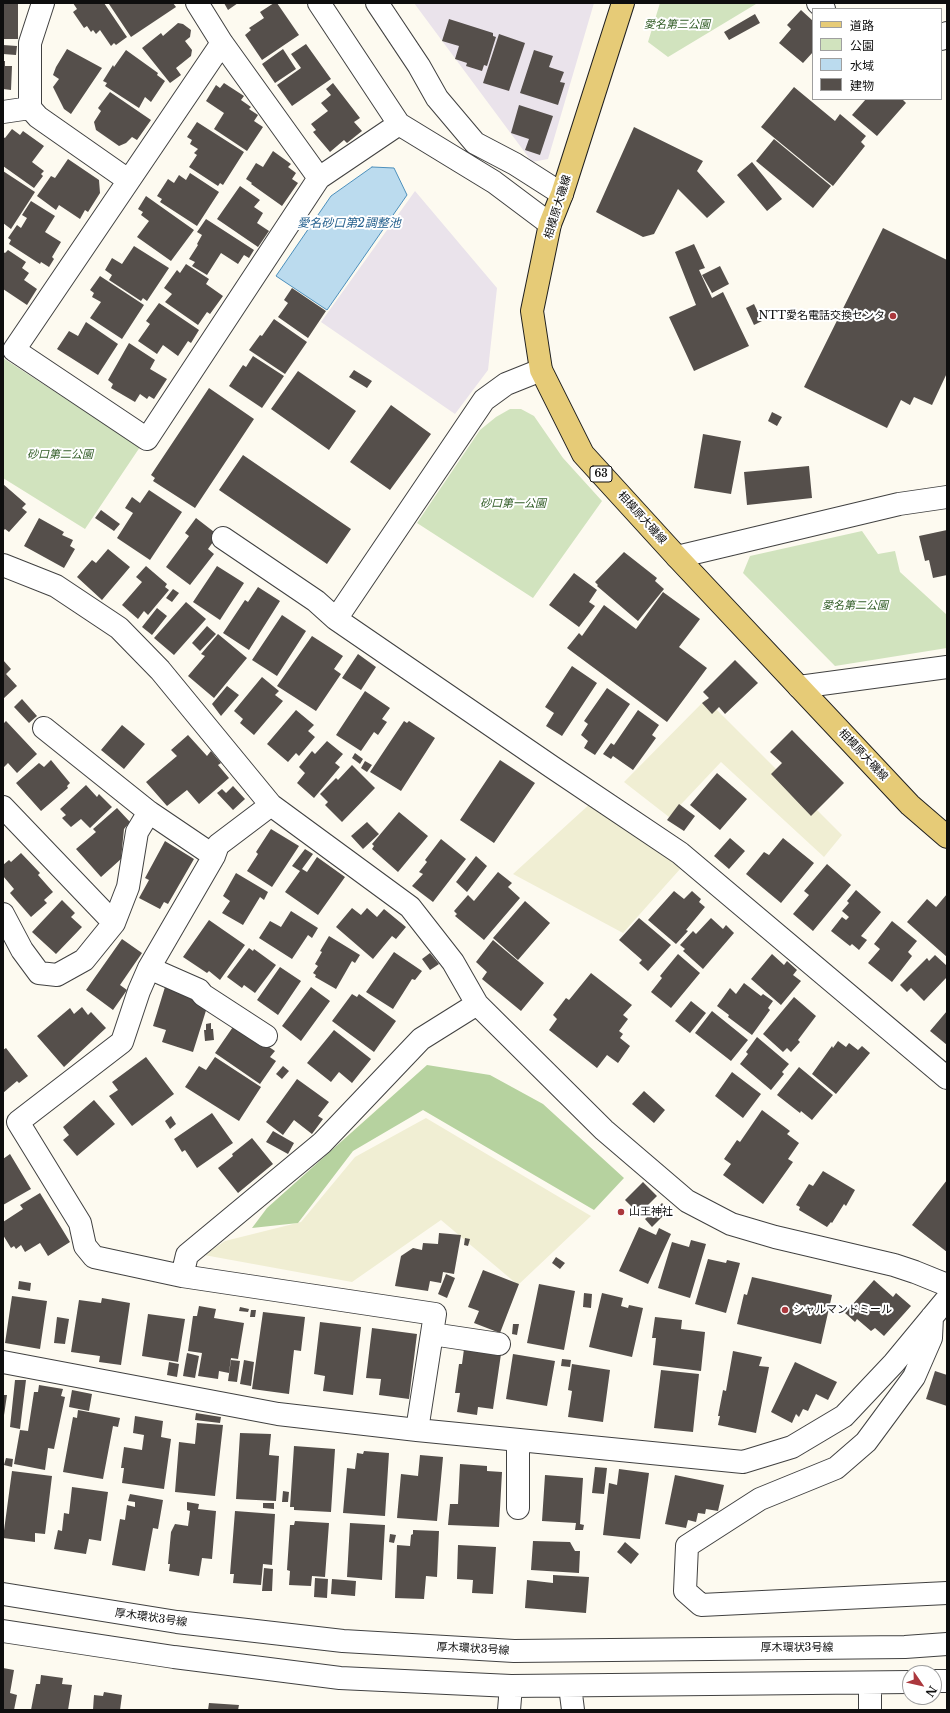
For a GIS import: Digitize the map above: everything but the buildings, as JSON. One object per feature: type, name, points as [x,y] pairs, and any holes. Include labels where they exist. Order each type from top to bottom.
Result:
[{"type":"main road","name":"相模原大磯線","points":[[623,3],[562,194],[550,224],[532,311],[541,370],[583,454],[677,557],[910,805],[947,837]]},
{"type":"street","points":[[43,3],[30,43],[30,108],[38,117],[128,180]]},
{"type":"street","points":[[197,3],[222,43],[319,178]]},
{"type":"street","points":[[319,3],[399,124],[494,182],[550,224]]},
{"type":"street","points":[[377,3],[419,66],[437,98],[475,143],[515,164],[562,194]]},
{"type":"street","points":[[222,43],[14,350],[147,439],[319,178],[399,124]]},
{"type":"street","points":[[3,112],[30,108]]},
{"type":"street","points":[[336,619],[484,400],[506,384],[541,370]]},
{"type":"street","points":[[677,557],[899,504],[947,497]]},
{"type":"street","points":[[223,538],[316,601],[336,619],[545,763],[680,853],[947,1078]]},
{"type":"street","points":[[3,565],[56,586],[119,628],[160,670],[271,805],[410,906],[453,962],[477,1004],[604,1130],[687,1201],[731,1224],[783,1239],[894,1265],[947,1285]]},
{"type":"street","points":[[799,687],[947,667]]},
{"type":"street","points":[[44,728],[149,812],[214,856]]},
{"type":"street","points":[[271,805],[218,845],[214,856],[149,968],[139,991],[122,1042],[10,1127],[80,1223],[85,1246],[94,1257],[182,1276],[435,1314],[417,1430]]},
{"type":"street","points":[[3,807],[114,923]]},
{"type":"street","points":[[3,914],[22,950],[39,973],[57,975],[84,960],[114,923],[128,887],[138,832],[149,812]]},
{"type":"street","points":[[149,968],[199,990],[203,995],[266,1036]]},
{"type":"street","points":[[182,1276],[187,1255],[322,1143],[421,1039],[477,1004]]},
{"type":"street","points":[[3,1362],[278,1414],[417,1430],[743,1462],[792,1447],[844,1416],[894,1363],[947,1299]]},
{"type":"street","points":[[932,1317],[931,1338],[914,1378],[866,1442],[836,1468],[760,1499],[687,1546],[685,1591],[702,1605],[947,1593]]},
{"type":"street","points":[[432,1334],[499,1344]]},
{"type":"street","points":[[518,1440],[518,1508]]},
{"type":"street","name":"厚木環状3号線","points":[[3,1594],[177,1622],[343,1641],[514,1651],[905,1647],[947,1644]]},
{"type":"street","points":[[3,1631],[174,1657],[340,1678],[511,1686],[902,1682]]},
{"type":"street","points":[[870,1682],[870,1710]]},
{"type":"street","points":[[509,1710],[511,1686]]},
{"type":"street","points":[[570,1686],[573,1710]]},
{"type":"shaded area","points":[[414,3],[594,3],[548,159],[532,162]]},
{"type":"shaded area","points":[[415,191],[497,288],[488,370],[455,414],[321,322]]},
{"type":"shaded area","points":[[706,699],[842,835],[824,857],[721,762],[669,817],[624,782]]},
{"type":"shaded area","points":[[592,802],[681,868],[623,933],[513,874]]},
{"type":"shaded area","points":[[426,1118],[591,1216],[518,1285],[441,1220],[352,1282],[204,1255],[225,1241],[301,1222],[355,1157]]},
{"type":"green space","name":"愛名第三公園","points":[[660,3],[756,4],[668,57],[648,42]]},
{"type":"green space","name":"砂口第二公園","points":[[3,358],[140,447],[85,529],[3,478]]},
{"type":"green space","name":"砂口第一公園","points":[[510,409],[521,409],[534,416],[563,458],[602,501],[533,598],[417,523],[480,430],[496,417]]},
{"type":"green space","name":"愛名第二公園","points":[[862,531],[878,554],[895,551],[900,572],[947,615],[947,648],[835,666],[743,573],[750,556]]},
{"type":"green space","points":[[427,1065],[490,1075],[543,1104],[624,1178],[594,1210],[423,1110],[353,1151],[298,1223],[252,1228],[267,1208]]},
{"type":"water","name":"愛名砂口第2調整池","points":[[372,167],[394,168],[407,195],[327,310],[276,276],[331,196]]},
{"type":"place","name":"NTT愛名電話交換センタ","points":[[893,316]]},
{"type":"place","name":"山王神社","points":[[621,1212]]},
{"type":"place","name":"シャルマンドミール","points":[[785,1310]]}]
